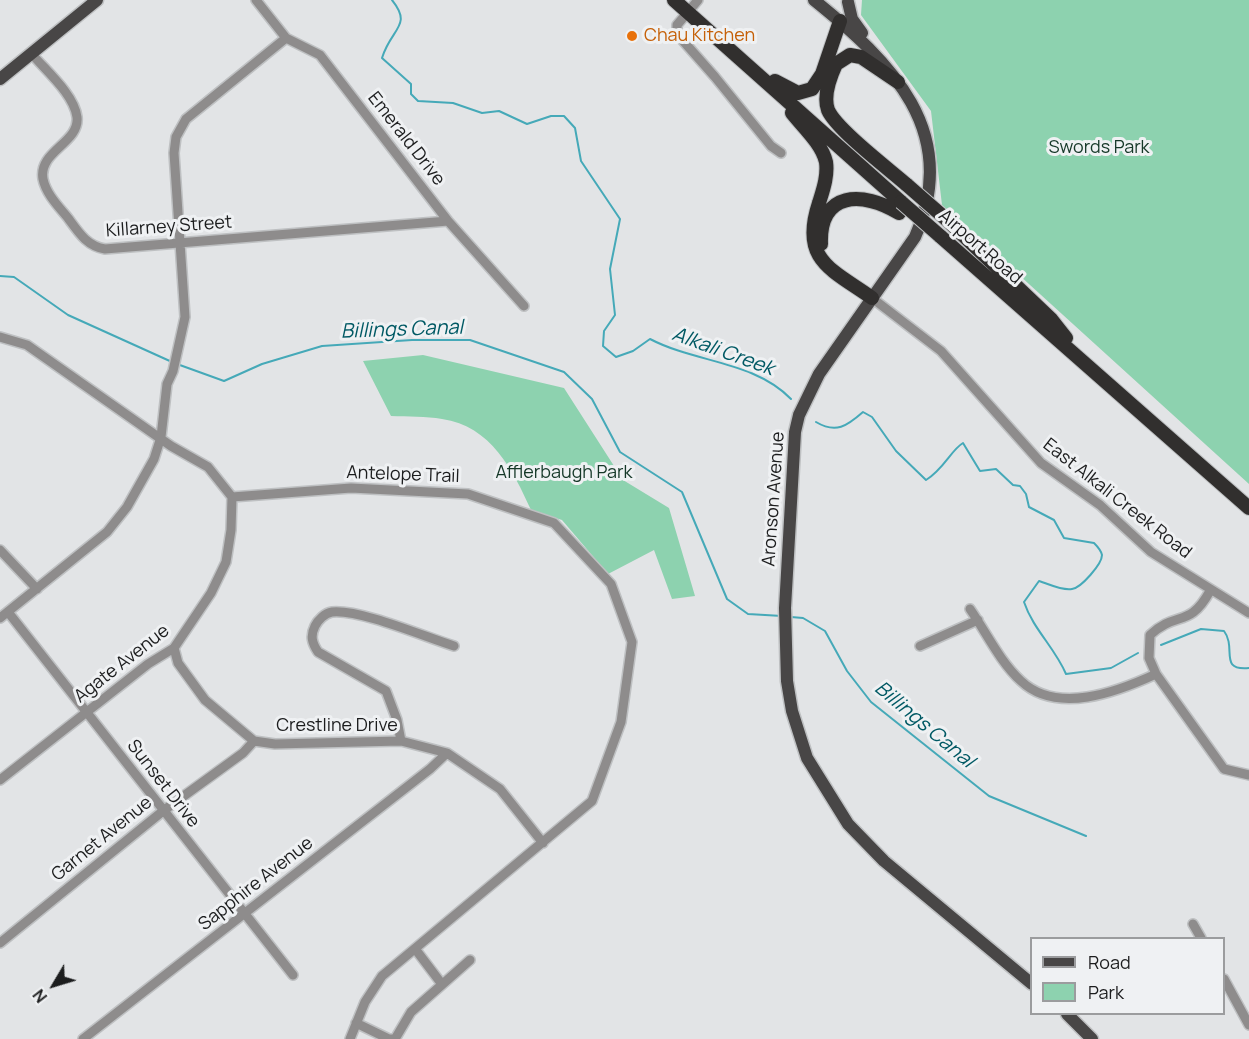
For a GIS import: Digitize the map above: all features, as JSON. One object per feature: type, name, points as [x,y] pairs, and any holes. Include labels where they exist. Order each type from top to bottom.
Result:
[{"type":"highway","name":"Airport Road","points":[[674,0],[773,88],[900,208],[940,236],[1249,508]]},
{"type":"highway","points":[[750,67],[789,89],[807,93],[817,85],[840,21]]},
{"type":"highway","points":[[898,82],[861,57],[850,55],[836,64],[826,98],[829,111],[843,128],[945,219],[1051,319],[1097,373]]},
{"type":"highway","points":[[773,88],[815,142],[826,162],[826,175],[812,225],[812,239],[816,252],[828,266],[872,298]]},
{"type":"highway","points":[[828,266],[821,246],[820,233],[825,217],[835,206],[849,199],[864,199],[900,208]]},
{"type":"main road","points":[[0,79],[97,0]]},
{"type":"main road","name":"Aronson Avenue","points":[[814,0],[840,21],[898,82],[924,128],[930,153],[931,178],[924,218],[915,237],[819,374],[805,399],[795,432],[785,631],[787,681],[800,741],[815,773],[838,812],[857,835],[884,861],[1030,982]]},
{"type":"main road","points":[[840,21],[848,1]]},
{"type":"main road","points":[[848,1],[854,24],[898,82]]},
{"type":"main road","points":[[1067,1015],[1092,1039]]},
{"type":"street","name":"Emerald Drive","points":[[256,0],[286,38],[320,55],[448,221],[524,306]]},
{"type":"street","points":[[698,0],[676,25],[676,34],[711,72],[771,146],[781,153]]},
{"type":"street","points":[[0,618],[90,548],[128,507],[149,470],[160,436],[167,384],[173,371],[185,317],[174,153],[180,127],[186,119],[286,38]]},
{"type":"street","name":"Killarney Street","points":[[31,53],[65,94],[77,118],[70,136],[52,153],[45,164],[43,178],[49,195],[83,239],[93,247],[105,249],[448,221]]},
{"type":"street","name":"East Alkali Creek Road","points":[[872,298],[941,351],[1041,463],[1100,505],[1151,552],[1210,591],[1249,613]]},
{"type":"street","points":[[0,337],[27,345],[160,436],[171,446],[208,467],[232,497]]},
{"type":"street","name":"Antelope Trail","points":[[232,497],[351,488],[468,494],[554,523],[610,584],[632,642],[621,722],[592,801],[382,976],[365,1002],[350,1039]]},
{"type":"street","name":"Agate Avenue","points":[[0,780],[148,664],[174,648],[212,593],[226,562],[231,530],[232,497]]},
{"type":"street","points":[[0,550],[37,589]]},
{"type":"street","points":[[1210,591],[1197,612],[1188,618],[1175,620],[1159,627],[1150,635],[1149,658],[1156,674],[1224,769],[1249,775]]},
{"type":"street","points":[[970,609],[1021,681],[1050,698],[1063,699],[1099,694],[1156,674]]},
{"type":"street","name":"Sunset Drive","points":[[9,612],[293,975]]},
{"type":"street","points":[[401,741],[397,720],[386,691],[328,660],[318,652],[312,643],[311,633],[318,620],[330,612],[349,612],[454,646]]},
{"type":"street","points":[[920,646],[978,620]]},
{"type":"street","name":"Crestline Drive","points":[[174,648],[178,663],[205,700],[254,741],[275,744],[401,741],[447,753],[500,789],[543,843]]},
{"type":"street","name":"Garnet Avenue","points":[[0,943],[164,811],[243,753],[254,741]]},
{"type":"street","name":"Sapphire Avenue","points":[[83,1039],[430,769],[447,753]]},
{"type":"street","points":[[1193,924],[1200,937]]},
{"type":"street","points":[[416,950],[441,983]]},
{"type":"street","points":[[356,1023],[389,1039],[395,1039],[411,1012],[441,983],[470,960]]},
{"type":"street","points":[[1225,981],[1249,1025]]},
{"type":"green space","name":"Swords Park","points":[[862,0],[1249,0],[1249,484],[942,205],[931,111],[861,15]]},
{"type":"green space","name":"Afflerbaugh Park","points":[[423,355],[564,388],[623,480],[669,508],[695,596],[672,599],[654,550],[608,574],[562,520],[531,510],[508,465],[487,440],[474,431],[459,423],[442,419],[391,416],[363,361]]},
{"type":"waterway","name":"Alkali Creek","points":[[392,0],[401,16],[400,22],[382,58],[411,84],[411,94],[418,101],[453,103],[482,113],[499,111],[527,124],[551,116],[564,116],[575,128],[581,161],[620,219],[610,269],[615,315],[604,331],[603,346],[616,357],[633,351],[650,339],[760,377],[776,386],[791,399]]},
{"type":"waterway","name":"Billings Canal","points":[[0,276],[14,277],[68,315],[172,362]]},
{"type":"waterway","name":"Billings Canal","points":[[177,364],[224,381],[262,364],[322,346],[412,340],[470,340],[564,372],[592,399],[620,452],[682,492],[727,599],[748,614],[782,616]]},
{"type":"waterway","name":"Alkali Creek","points":[[816,422],[823,426],[841,427],[863,412],[872,417],[896,451],[926,480],[938,471],[963,443],[980,471],[996,469],[1013,485],[1020,486],[1026,494],[1029,507],[1054,520],[1064,538],[1094,543],[1101,551],[1101,559],[1095,569],[1076,588],[1064,589],[1039,581],[1024,602],[1066,674],[1111,668],[1138,653]]},
{"type":"waterway","name":"Billings Canal","points":[[791,617],[803,618],[825,631],[847,671],[871,702],[989,796],[1086,836]]},
{"type":"waterway","name":"Alkali Creek","points":[[1161,645],[1201,629],[1224,631],[1228,638],[1231,662],[1234,666],[1249,668]]},
{"type":"place","name":"Chau Kitchen","points":[[632,36]]}]
